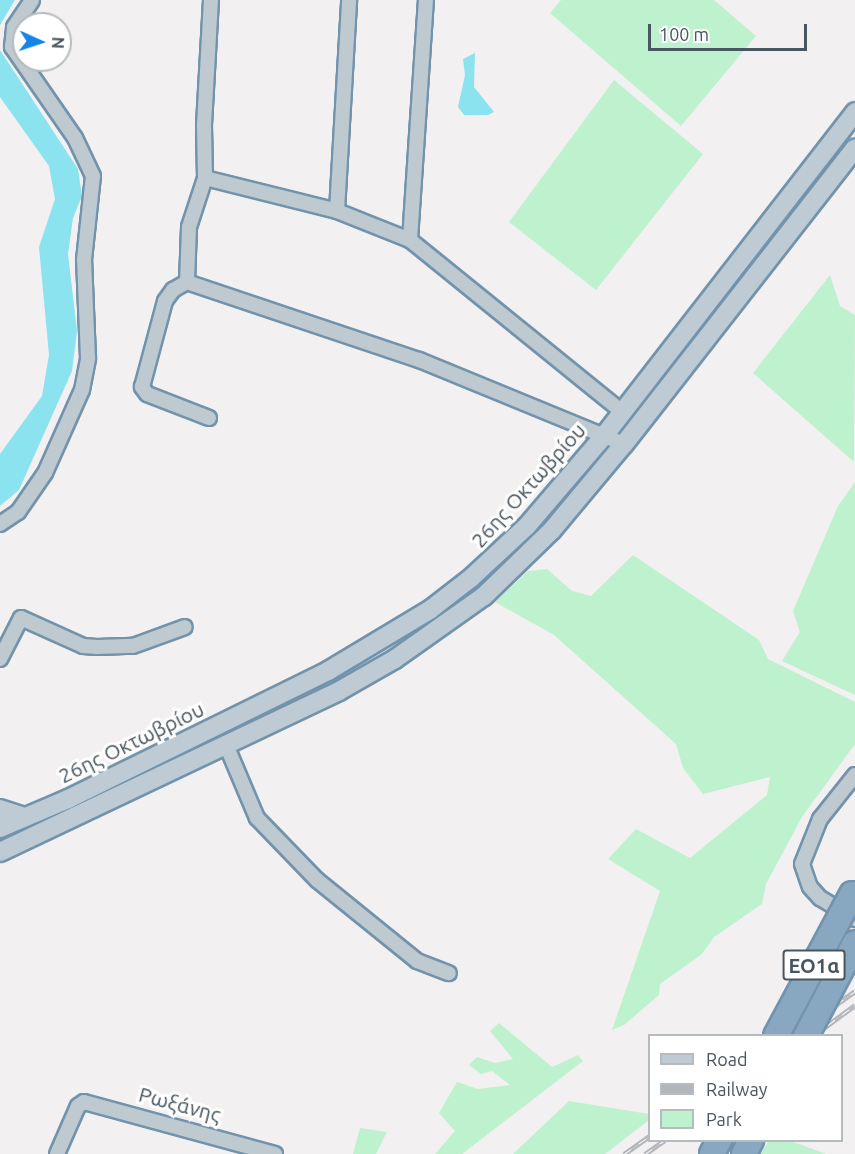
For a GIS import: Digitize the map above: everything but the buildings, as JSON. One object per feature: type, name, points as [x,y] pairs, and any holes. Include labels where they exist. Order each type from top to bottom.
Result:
[{"type":"highway","name":"ΕΟ1α","points":[[777,1034],[853,891]]},
{"type":"highway","name":"ΕΟ1α","points":[[807,1034],[855,942]]},
{"type":"main road","name":"26ης Οκτωβρίου","points":[[0,828],[328,671],[431,609],[521,532],[604,436],[621,411],[855,112]]},
{"type":"main road","name":"26ης Οκτωβρίου","points":[[0,852],[227,747],[395,659],[457,617],[523,561],[624,444],[855,148]]},
{"type":"main road","points":[[0,809],[24,818]]},
{"type":"street","points":[[0,524],[18,512],[45,473],[75,408],[88,358],[84,260],[93,176],[75,138],[12,47],[14,27],[32,0]]},
{"type":"street","points":[[187,282],[189,227],[205,178],[204,125],[212,0]]},
{"type":"street","points":[[337,211],[349,0]]},
{"type":"street","points":[[410,240],[426,0]]},
{"type":"street","points":[[205,178],[337,211],[410,240],[621,411]]},
{"type":"street","points":[[209,418],[147,394],[142,387],[165,301],[173,290],[187,282],[419,360],[624,444]]},
{"type":"street","points":[[0,659],[21,618],[83,646],[98,647],[148,642],[184,627]]},
{"type":"street","points":[[227,747],[258,818],[317,880],[417,961],[449,973]]},
{"type":"street","points":[[855,775],[820,819],[802,864],[810,887],[820,898],[855,919]]},
{"type":"street","name":"Ρωξάνης","points":[[57,1154],[77,1109],[87,1102],[243,1149],[275,1154]]},
{"type":"green space","points":[[561,0],[714,0],[756,36],[681,126],[550,13]]},
{"type":"green space","points":[[614,80],[703,154],[596,290],[509,222]]},
{"type":"green space","points":[[830,275],[840,306],[855,315],[854,462],[753,373]]},
{"type":"green space","points":[[855,482],[855,695],[782,661],[800,632],[793,611],[838,506]]},
{"type":"green space","points":[[633,555],[759,640],[768,659],[855,702],[855,744],[802,817],[766,884],[762,904],[714,937],[702,954],[660,984],[659,995],[624,1025],[612,1030],[660,891],[608,859],[636,829],[690,858],[767,795],[770,777],[703,794],[683,768],[676,744],[554,635],[495,602],[528,571],[547,569],[572,591],[591,596]]},
{"type":"green space","points":[[499,1023],[552,1067],[578,1055],[583,1061],[462,1154],[435,1154],[455,1131],[439,1113],[457,1082],[478,1089],[510,1085],[492,1071],[481,1074],[469,1065],[477,1057],[495,1063],[513,1059],[490,1031]]},
{"type":"green space","points":[[569,1101],[648,1114],[648,1121],[605,1154],[513,1154]]},
{"type":"green space","points":[[360,1128],[387,1132],[376,1154],[353,1154]]},
{"type":"green space","points":[[767,1142],[794,1142],[826,1154],[761,1154]]},
{"type":"water","points":[[0,0],[15,0],[0,25]]},
{"type":"water","points":[[0,50],[12,72],[14,72],[78,169],[82,196],[73,218],[68,254],[77,331],[72,371],[19,490],[0,506],[0,454],[42,396],[49,355],[39,247],[55,199],[49,166],[0,97]]},
{"type":"water","points":[[475,53],[474,87],[494,112],[488,115],[464,115],[458,107],[465,75],[463,59]]},
{"type":"railway","points":[[795,1034],[855,991]]},
{"type":"railway","points":[[816,1034],[855,1005]]},
{"type":"railway","points":[[624,1154],[648,1137]]},
{"type":"railway","points":[[645,1154],[662,1142]]}]
